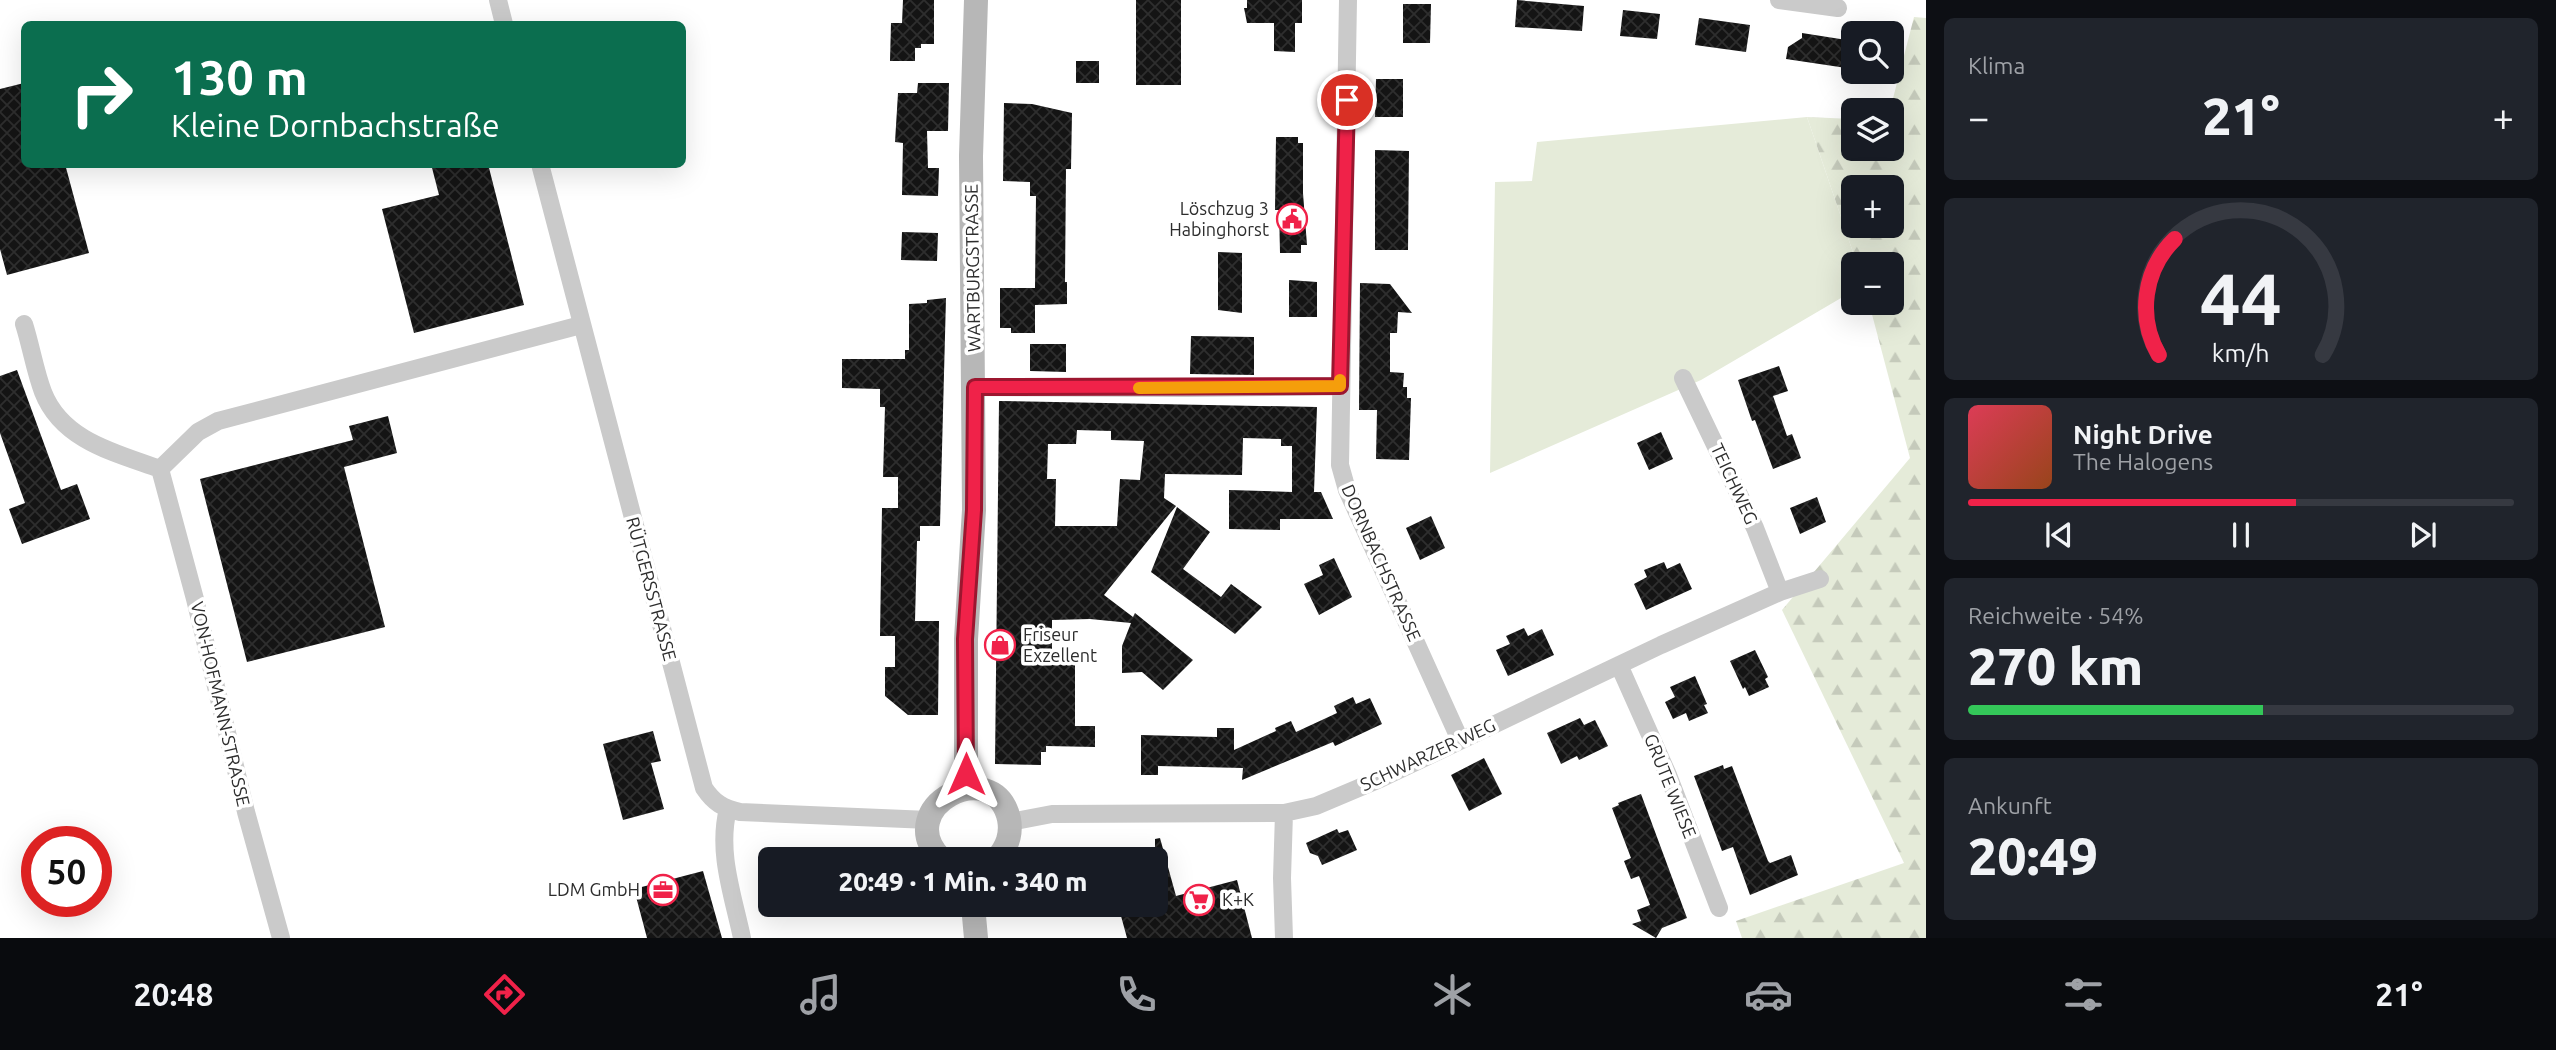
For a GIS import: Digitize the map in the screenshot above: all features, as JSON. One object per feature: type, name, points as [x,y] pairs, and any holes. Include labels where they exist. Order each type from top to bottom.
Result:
[{"type":"main road","name":"WARTBURGSTRASSE","points":[[966,788],[965,639],[974,523],[975,387],[971,156],[976,0]]},
{"type":"main road","points":[[933,847],[930,843],[929,820],[934,808],[942,798],[953,791],[966,788],[983,791],[998,799],[1010,822],[1005,847]]},
{"type":"main road","points":[[974,917],[976,938]]},
{"type":"street","points":[[498,0],[503,21]]},
{"type":"street","name":"DORNBACHSTRASSE","points":[[1348,0],[1340,465],[1347,490],[1460,740]]},
{"type":"street","points":[[1779,0],[1838,8]]},
{"type":"street","name":"RÜTGERSSTRASSE","points":[[541,168],[704,788],[713,801],[727,809]]},
{"type":"street","points":[[24,324],[43,392],[55,415],[72,431],[93,444],[160,469],[198,432],[218,421],[581,325]]},
{"type":"street","name":"TEICHWEG","points":[[1684,378],[1755,528],[1780,592]]},
{"type":"street","points":[[975,387],[1340,386]]},
{"type":"street","name":"VON-HOFMANN-STRASSE","points":[[160,469],[195,599],[246,812],[281,938]]},
{"type":"street","name":"SCHWARZER WEG","points":[[1010,822],[1052,814],[1284,813],[1316,806],[1380,779],[1780,592],[1820,579]]},
{"type":"street","name":"GRUTE WIESE","points":[[1619,665],[1668,775],[1719,908]]},
{"type":"street","points":[[742,938],[722,847],[727,809],[929,820]]},
{"type":"street","points":[[1284,813],[1284,938]]},
{"type":"green space","points":[[1914,17],[1926,18],[1926,938],[1742,938],[1736,921],[1904,863],[1782,610],[1910,458],[1872,315],[1904,315],[1904,252],[1853,252],[1848,238],[1904,238],[1904,175],[1841,175],[1841,217],[1807,117],[1841,118],[1841,161],[1904,161],[1904,98],[1893,98],[1897,84],[1904,84],[1904,56]]},
{"type":"green space","points":[[1807,117],[1841,217],[1841,238],[1848,238],[1853,252],[1841,252],[1841,298],[1701,380],[1490,473],[1495,182],[1532,181],[1537,142]]},
{"type":"building","points":[[903,0],[934,0],[934,44],[921,44],[921,48],[915,48],[915,61],[890,61],[891,23],[902,23]]},
{"type":"building","points":[[1136,0],[1181,0],[1181,85],[1136,85]]},
{"type":"building","points":[[1247,0],[1302,0],[1302,23],[1295,23],[1295,52],[1274,51],[1274,23],[1247,23],[1244,8],[1247,8]]},
{"type":"building","points":[[1517,0],[1584,6],[1582,31],[1515,27]]},
{"type":"building","points":[[1403,4],[1431,4],[1430,43],[1403,43]]},
{"type":"building","points":[[1623,10],[1660,14],[1657,39],[1620,36]]},
{"type":"building","points":[[1699,18],[1750,25],[1746,52],[1695,45]]},
{"type":"building","points":[[1802,33],[1841,39],[1841,67],[1786,59],[1788,47],[1802,38]]},
{"type":"building","points":[[1076,61],[1099,61],[1099,83],[1076,83]]},
{"type":"building","points":[[1376,79],[1403,79],[1403,117],[1375,117]]},
{"type":"building","points":[[918,83],[949,83],[948,131],[927,131],[928,168],[939,168],[938,196],[902,195],[903,143],[895,142],[898,93],[917,93]]},
{"type":"building","points":[[21,84],[21,168],[66,168],[89,253],[7,275],[0,249],[0,89]]},
{"type":"building","points":[[1004,103],[1032,104],[1072,113],[1071,169],[1066,169],[1067,304],[1035,305],[1035,333],[1011,333],[1011,328],[1000,328],[1000,288],[1035,288],[1036,196],[1030,196],[1030,182],[1003,181]]},
{"type":"building","points":[[1276,137],[1298,137],[1298,143],[1303,143],[1307,245],[1301,245],[1301,253],[1280,253],[1279,210],[1275,210]]},
{"type":"building","points":[[1375,150],[1409,151],[1408,250],[1375,250]]},
{"type":"building","points":[[432,168],[489,168],[524,305],[414,333],[382,209],[439,195]]},
{"type":"building","points":[[902,232],[938,233],[937,261],[901,260]]},
{"type":"building","points":[[1218,252],[1242,253],[1242,313],[1218,310]]},
{"type":"building","points":[[1289,280],[1317,282],[1317,317],[1289,317]]},
{"type":"building","points":[[1360,283],[1390,284],[1412,313],[1398,312],[1397,333],[1390,333],[1390,372],[1404,373],[1403,387],[1407,387],[1407,398],[1411,398],[1409,460],[1376,459],[1377,410],[1359,410]]},
{"type":"building","points":[[946,298],[940,526],[920,526],[920,541],[917,541],[915,621],[939,621],[938,715],[908,715],[885,696],[885,667],[895,667],[895,636],[880,636],[882,508],[898,508],[898,477],[883,477],[885,407],[880,407],[880,389],[842,388],[842,359],[905,359],[905,350],[909,350],[909,304]]},
{"type":"building","points":[[1191,336],[1254,337],[1254,375],[1190,374]]},
{"type":"building","points":[[1030,344],[1066,344],[1066,372],[1030,371]]},
{"type":"building","points":[[1779,366],[1788,391],[1773,396],[1787,436],[1792,434],[1801,458],[1773,469],[1738,380]]},
{"type":"building","points":[[17,370],[61,490],[77,484],[90,519],[22,544],[9,509],[25,503],[0,433],[0,376]]},
{"type":"building","points":[[999,401],[1317,407],[1314,492],[1321,492],[1333,519],[1280,519],[1280,530],[1229,529],[1229,490],[1292,492],[1292,446],[1281,446],[1281,439],[1243,438],[1242,475],[1165,474],[1164,498],[1176,506],[1104,595],[1133,617],[1135,613],[1193,660],[1163,690],[1142,672],[1122,673],[1122,646],[1131,623],[1090,619],[1052,620],[1052,663],[1075,663],[1075,726],[1095,726],[1095,747],[1046,746],[1046,752],[1041,752],[1041,765],[995,764]],"holes":[[[1077,430],[1111,431],[1111,440],[1144,441],[1140,480],[1120,479],[1117,526],[1055,526],[1056,479],[1047,479],[1048,444],[1076,444]]]},
{"type":"building","points":[[388,416],[397,453],[344,467],[385,627],[247,662],[200,479],[353,440],[349,426]]},
{"type":"building","points":[[1661,432],[1673,459],[1649,470],[1637,443]]},
{"type":"building","points":[[1817,497],[1826,522],[1800,534],[1790,508]]},
{"type":"building","points":[[1177,507],[1210,532],[1183,569],[1221,597],[1231,584],[1262,607],[1235,634],[1151,572]]},
{"type":"building","points":[[1431,516],[1445,548],[1420,560],[1406,528]]},
{"type":"building","points":[[1334,558],[1352,597],[1319,615],[1304,584],[1323,575],[1319,565]]},
{"type":"building","points":[[1664,562],[1667,569],[1680,563],[1692,589],[1646,610],[1634,584],[1647,577],[1644,570]]},
{"type":"building","points":[[1524,628],[1528,636],[1542,629],[1554,655],[1508,676],[1496,650],[1510,644],[1506,636]]},
{"type":"building","points":[[1755,650],[1768,677],[1765,679],[1769,687],[1749,696],[1730,661]]},
{"type":"building","points":[[1695,676],[1708,713],[1689,721],[1686,713],[1673,719],[1665,702],[1675,697],[1670,687]]},
{"type":"building","points":[[1353,697],[1356,704],[1370,698],[1382,724],[1335,746],[1333,742],[1242,780],[1243,768],[1158,766],[1158,775],[1141,775],[1141,735],[1217,737],[1217,728],[1234,728],[1234,750],[1276,731],[1275,728],[1291,721],[1296,732],[1337,713],[1334,706]]},
{"type":"building","points":[[1580,718],[1584,725],[1595,720],[1608,746],[1579,760],[1577,756],[1561,764],[1547,733]]},
{"type":"building","points":[[653,731],[661,761],[651,763],[664,809],[623,820],[603,744]]},
{"type":"building","points":[[1484,758],[1502,794],[1469,811],[1451,775]]},
{"type":"building","points":[[1723,765],[1724,769],[1732,766],[1768,861],[1770,863],[1791,855],[1798,875],[1750,895],[1733,847],[1722,851],[1694,776]]},
{"type":"building","points":[[1641,794],[1687,918],[1662,928],[1656,938],[1632,924],[1641,921],[1637,910],[1650,905],[1639,876],[1631,879],[1624,861],[1631,858],[1612,808]]},
{"type":"building","points":[[1337,829],[1339,833],[1348,830],[1357,850],[1322,865],[1318,856],[1310,853],[1306,843]]},
{"type":"building","name":"K+K","points":[[1160,838],[1162,847],[1155,847],[1155,839]]},
{"type":"building","name":"K+K","points":[[1168,867],[1176,896],[1237,880],[1252,938],[1127,938],[1121,917],[1168,917]]},
{"type":"building","points":[[703,871],[722,938],[647,938],[634,889]]},
{"type":"slow traffic","points":[[1139,388],[1340,386],[1340,380]]},
{"type":"place","name":"Löschzug 3 Habinghorst","points":[[1292,219]]},
{"type":"place","name":"Friseur Exzellent","points":[[1000,645]]},
{"type":"place","name":"LDM GmbH","points":[[663,890]]},
{"type":"place","name":"K+K","points":[[1199,900]]},
{"type":"route","points":[[966,774],[965,639],[973,548],[975,387],[1340,386],[1347,100]]}]
